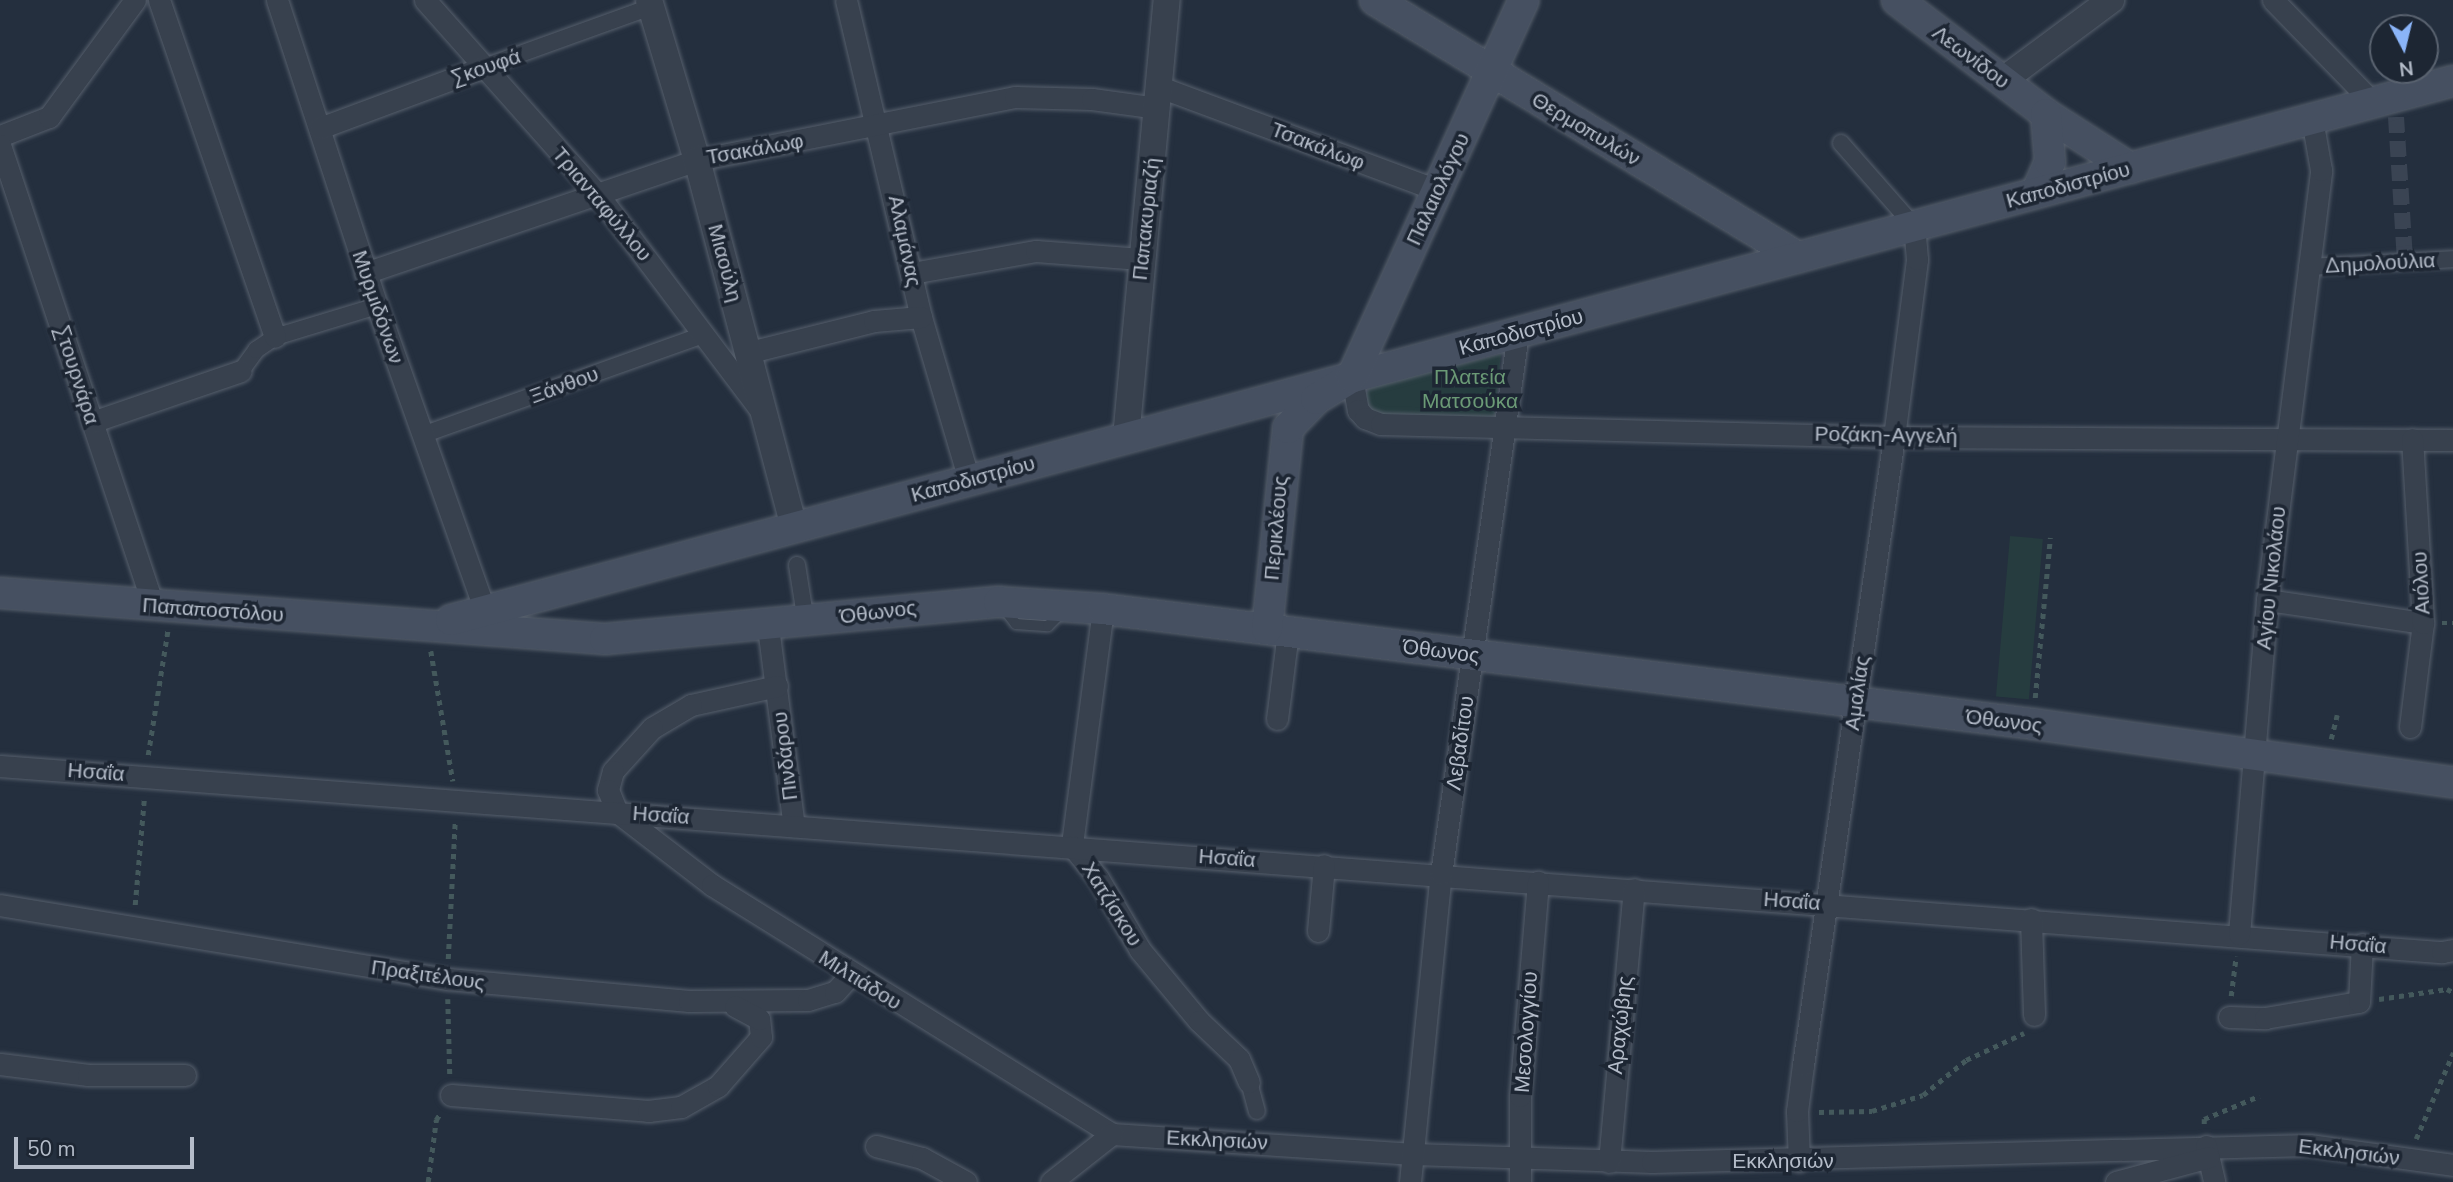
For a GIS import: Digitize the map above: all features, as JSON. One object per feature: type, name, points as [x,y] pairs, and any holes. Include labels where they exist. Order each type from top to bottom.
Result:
[{"type":"main road","name":"Θερμοπυλών","points":[[1375,0],[1798,257]]},
{"type":"main road","name":"Παλαιολόγου","points":[[1352,377],[1524,0]]},
{"type":"main road","name":"Λεωνίδου","points":[[1896,0],[2046,114],[2130,168]]},
{"type":"main road","name":"Καποδιστρίου","points":[[427,626],[2453,81]]},
{"type":"main road","points":[[2036,193],[2050,162],[2046,114]]},
{"type":"main road","points":[[1267,400],[1288,428],[1317,399],[1352,377]]},
{"type":"main road","name":"Περικλέους","points":[[1278,630],[1288,428]]},
{"type":"main road","points":[[564,590],[560,616],[571,638]]},
{"type":"main road","name":"Παπαποστόλου","points":[[0,593],[427,626]]},
{"type":"main road","name":"Όθωνος","points":[[427,626],[571,638],[768,627],[900,608],[999,602],[1103,609],[2033,724],[2453,782]]},
{"type":"street","points":[[0,136],[50,117],[135,0]]},
{"type":"street","points":[[159,0],[275,337]]},
{"type":"street","name":"Μυρμιδόνων","points":[[277,0],[365,273],[485,611]]},
{"type":"street","name":"Τριανταφύλλου","points":[[425,0],[599,196],[706,334],[766,417]]},
{"type":"street","name":"Αλαμάνας","points":[[846,0],[921,317],[969,481]]},
{"type":"street","name":"Παπακυριαζή","points":[[1126,438],[1167,0]]},
{"type":"street","points":[[2002,81],[2111,0]]},
{"type":"street","points":[[2273,0],[2373,103]]},
{"type":"street","name":"Σκουφά","points":[[320,128],[650,3]]},
{"type":"street","name":"Μιαούλη","points":[[650,3],[697,159],[794,527]]},
{"type":"street","name":"Τσακάλωφ","points":[[365,273],[599,196],[697,159],[878,127],[1014,97],[1159,98],[1437,190]]},
{"type":"street","name":"Αγίου Νικολάου","points":[[2239,934],[2257,754],[2267,600],[2321,170],[2312,119]]},
{"type":"street","points":[[1841,143],[1914,226]]},
{"type":"street","name":"Στουρνάρα","points":[[0,145],[153,605]]},
{"type":"street","name":"Αμαλίας","points":[[1807,1161],[1797,1111],[1894,437],[1917,259],[1914,226]]},
{"type":"street","points":[[912,273],[1036,251],[1141,259]]},
{"type":"street","name":"Δημολούλια","points":[[2307,267],[2453,259]]},
{"type":"street","points":[[92,422],[241,371],[256,350],[275,337],[377,306]]},
{"type":"street","points":[[750,352],[874,321],[921,317]]},
{"type":"street","name":"Λεβαδίτου","points":[[1410,1182],[1441,874],[1506,426],[1517,332]]},
{"type":"street","name":"Ξάνθου","points":[[422,435],[706,334]]},
{"type":"street","name":"Ροζάκη-Αγγελή","points":[[1352,377],[1358,410],[1373,423],[1894,437],[2453,440]]},
{"type":"street","name":"Αιόλου","points":[[2410,727],[2423,623],[2412,439]]},
{"type":"street","points":[[797,565],[806,622]]},
{"type":"street","points":[[2267,600],[2423,623]]},
{"type":"street","name":"Χατζίσκου","points":[[1103,609],[1072,846],[1098,878],[1140,950],[1199,1021],[1239,1059],[1249,1082]]},
{"type":"street","name":"Πινδάρου","points":[[768,627],[794,826]]},
{"type":"street","points":[[1277,719],[1278,630]]},
{"type":"street","points":[[617,812],[608,790],[610,778],[645,733],[691,705],[777,686]]},
{"type":"street","name":"Ησαΐα","points":[[0,765],[2239,934],[2442,953],[2453,950]]},
{"type":"street","name":"Μιλτιάδου","points":[[617,812],[712,886],[1112,1134]]},
{"type":"street","points":[[1318,931],[1324,865]]},
{"type":"street","name":"Μεσολογγίου","points":[[1520,1182],[1520,1096],[1538,882]]},
{"type":"street","name":"Αραχώβης","points":[[1609,1162],[1634,889]]},
{"type":"street","name":"Πραξιτέλους","points":[[0,905],[447,979],[732,1004],[819,998],[838,990],[851,974]]},
{"type":"street","points":[[2029,1024],[2031,919]]},
{"type":"street","points":[[2229,1017],[2280,1017],[2359,1002],[2362,944]]},
{"type":"street","points":[[451,1095],[648,1111],[681,1107],[718,1086],[761,1037],[759,1019],[732,1004]]},
{"type":"street","points":[[0,1065],[88,1075],[186,1075]]},
{"type":"street","points":[[1249,1082],[1257,1111]]},
{"type":"street","points":[[1051,1182],[1112,1134]]},
{"type":"street","name":"Εκκλησιών","points":[[1112,1134],[1413,1154],[1609,1162],[1651,1172],[1807,1161],[2208,1152],[2309,1145],[2453,1165]]},
{"type":"street","points":[[876,1146],[922,1158],[966,1182]]},
{"type":"street","points":[[2116,1182],[2208,1152],[2214,1182]]},
{"type":"path","points":[[2033,724],[2050,538]]},
{"type":"path","points":[[2229,1017],[2239,934]]},
{"type":"path","points":[[428,1182],[436,1120],[451,1095],[447,979]]},
{"type":"path","points":[[2359,1002],[2447,989],[2453,992]]},
{"type":"path","points":[[1797,1111],[1872,1111],[1923,1095],[1966,1060],[2029,1024]]},
{"type":"path","points":[[2407,1158],[2453,1053]]},
{"type":"path","points":[[2208,1152],[2204,1119],[2259,1096]]},
{"type":"green space","name":"Πλατεία Ματσούκα","points":[[1501,354],[1495,417],[1381,419],[1363,403],[1369,387]]},
{"type":"green space","points":[[2010,536],[2043,539],[2029,699],[1996,696]]},
{"type":"tunnel","points":[[2396,117],[2405,262]]}]
